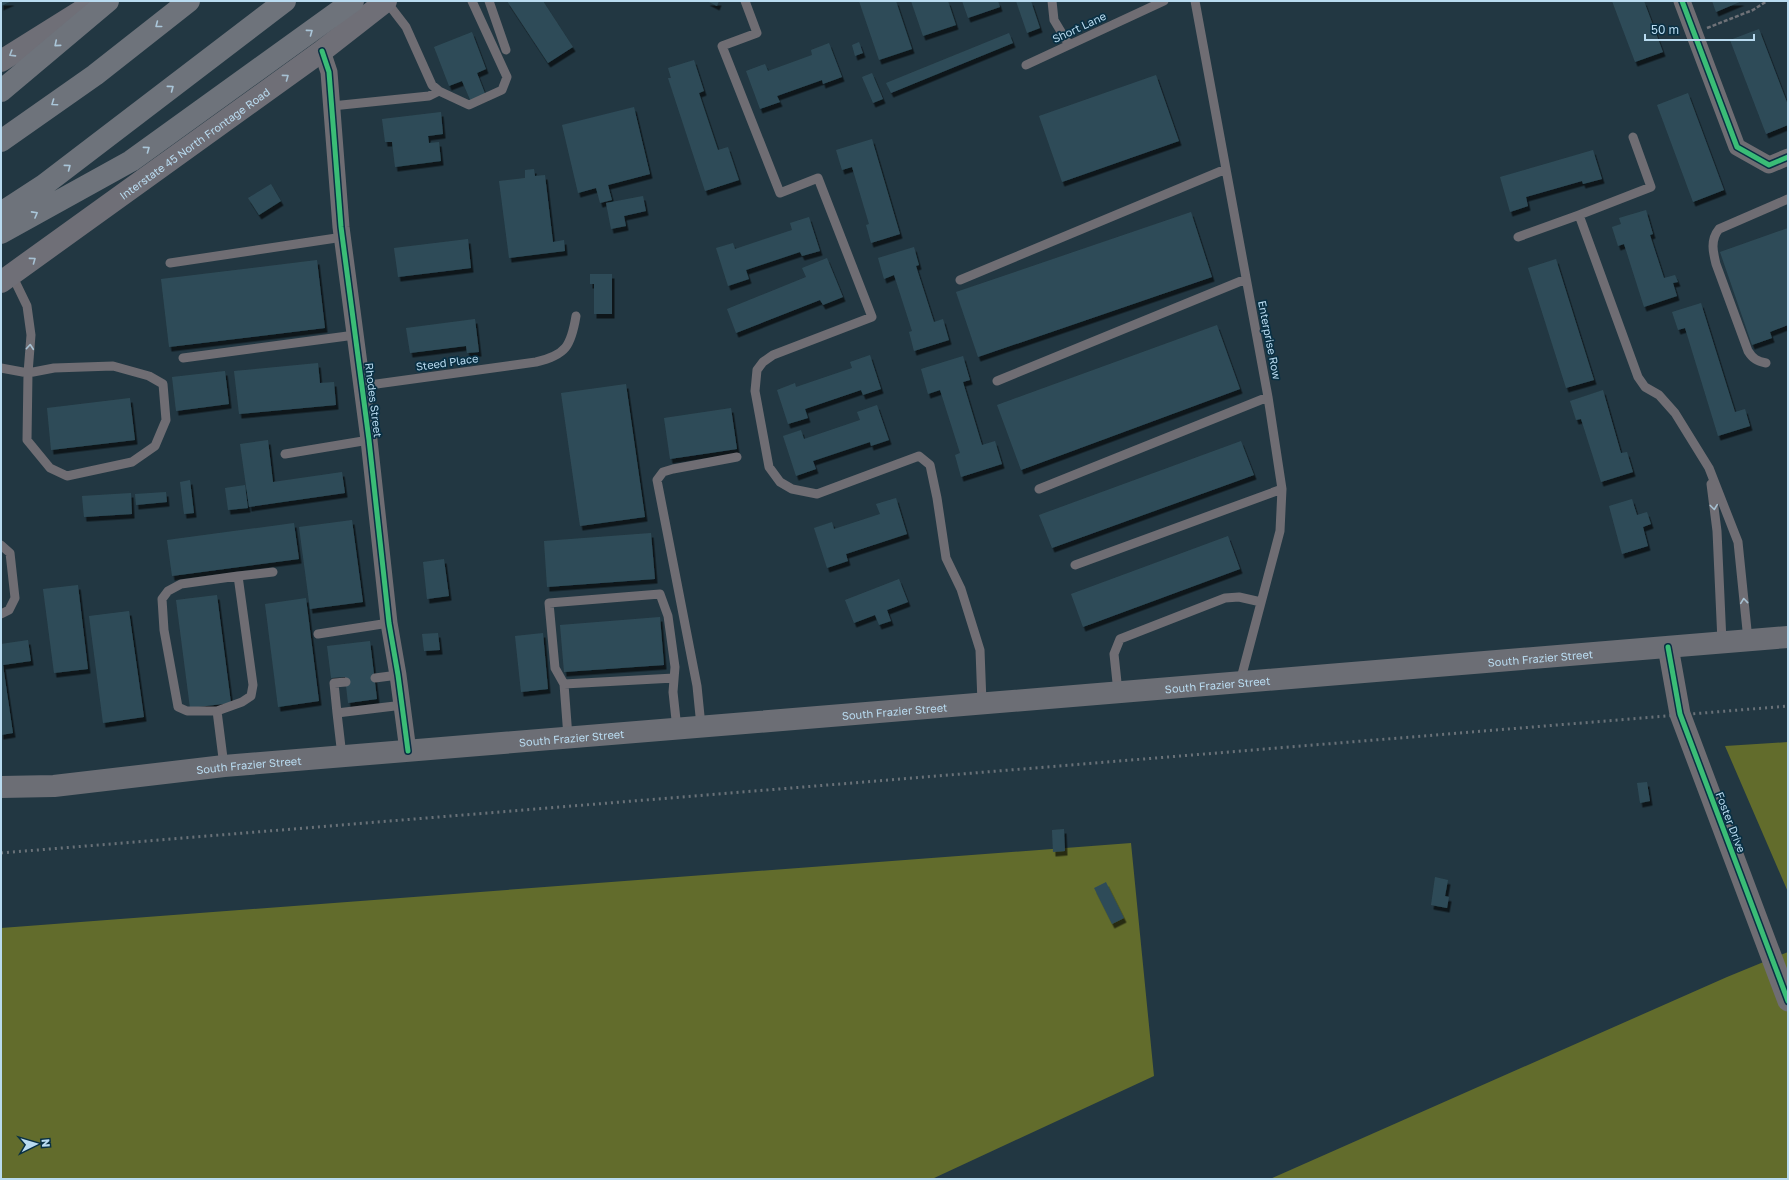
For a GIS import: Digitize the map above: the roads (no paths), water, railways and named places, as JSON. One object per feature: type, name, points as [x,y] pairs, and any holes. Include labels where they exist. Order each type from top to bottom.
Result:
[{"type":"highway","points":[[1,91],[108,1]]},
{"type":"highway","points":[[1,141],[95,75],[188,1]]},
{"type":"highway","points":[[1,213],[44,185],[285,1]]},
{"type":"highway","points":[[1,233],[131,161],[353,1]]},
{"type":"main road","points":[[1,61],[93,1]]},
{"type":"main road","name":"Interstate 45 North Frontage Road","points":[[7,279],[322,51],[386,1]]},
{"type":"main road","name":"South Frazier Street","points":[[1,787],[54,786],[224,766],[1788,637]]},
{"type":"street","points":[[1682,1],[1737,147],[1769,165],[1788,158]]},
{"type":"street","name":"Rhodes Street","points":[[322,51],[329,72],[343,238],[369,440],[390,623],[408,751]]},
{"type":"street","name":"Foster Drive","points":[[1668,647],[1680,714],[1788,1001]]},
{"type":"lane","points":[[386,1],[406,27],[432,85],[439,91],[469,104],[502,90],[507,77],[472,1]]},
{"type":"lane","points":[[489,1],[506,50]]},
{"type":"lane","points":[[745,1],[757,34],[722,46],[780,193],[818,178],[872,317],[773,355],[763,362],[757,370],[755,380],[756,404],[769,467],[780,482],[792,489],[817,494],[920,456],[930,465],[937,498],[946,558],[961,590],[980,650],[982,703]]},
{"type":"lane","points":[[1052,1],[1054,20],[1069,45]]},
{"type":"lane","name":"Short Lane","points":[[1026,65],[1164,1]]},
{"type":"lane","name":"Enterprise Row","points":[[1195,1],[1268,397],[1282,489],[1280,531],[1240,682]]},
{"type":"lane","points":[[332,106],[428,96],[439,91]]},
{"type":"lane","points":[[1518,237],[1651,187],[1633,137]]},
{"type":"lane","points":[[960,280],[1226,169]]},
{"type":"lane","points":[[1766,363],[1756,361],[1748,351],[1716,264],[1713,250],[1714,237],[1718,229],[1788,199]]},
{"type":"lane","points":[[1579,215],[1638,377],[1645,387],[1659,395],[1675,413],[1708,468],[1738,542],[1748,640]]},
{"type":"lane","points":[[170,263],[343,238]]},
{"type":"lane","points":[[1,368],[28,373],[54,368],[113,366],[148,376],[163,384],[166,420],[155,446],[132,462],[67,476],[50,468],[27,440],[28,373],[31,335],[27,306],[7,279]]},
{"type":"lane","points":[[997,381],[1246,279]]},
{"type":"lane","name":"Steed Place","points":[[362,386],[536,362],[552,358],[564,350],[573,334],[576,316]]},
{"type":"lane","points":[[183,358],[356,335]]},
{"type":"lane","points":[[1039,489],[1268,397]]},
{"type":"lane","points":[[285,454],[369,440]]},
{"type":"lane","points":[[702,726],[698,686],[657,480],[663,472],[673,469],[737,458]]},
{"type":"lane","points":[[1708,468],[1717,531],[1722,642]]},
{"type":"lane","points":[[1075,565],[1282,489]]},
{"type":"lane","points":[[1,545],[10,553],[15,598],[9,610],[1,614]]},
{"type":"lane","points":[[238,576],[253,685],[250,696],[217,710],[187,711],[178,707],[164,630],[162,599],[168,591],[181,584],[238,576],[273,572]]},
{"type":"lane","points":[[568,738],[564,684],[555,668],[548,603],[660,594],[668,616],[675,667],[673,692],[677,729]]},
{"type":"lane","points":[[1118,692],[1114,654],[1120,639],[1225,598],[1239,597],[1261,602]]},
{"type":"lane","points":[[318,634],[390,623]]},
{"type":"lane","points":[[374,678],[398,675]]},
{"type":"lane","points":[[564,684],[674,678]]},
{"type":"lane","points":[[342,756],[334,683],[346,682]]},
{"type":"lane","points":[[338,713],[402,706]]},
{"type":"lane","points":[[217,710],[224,766]]},
{"type":"railway","points":[[1,853],[1788,706]]}]
